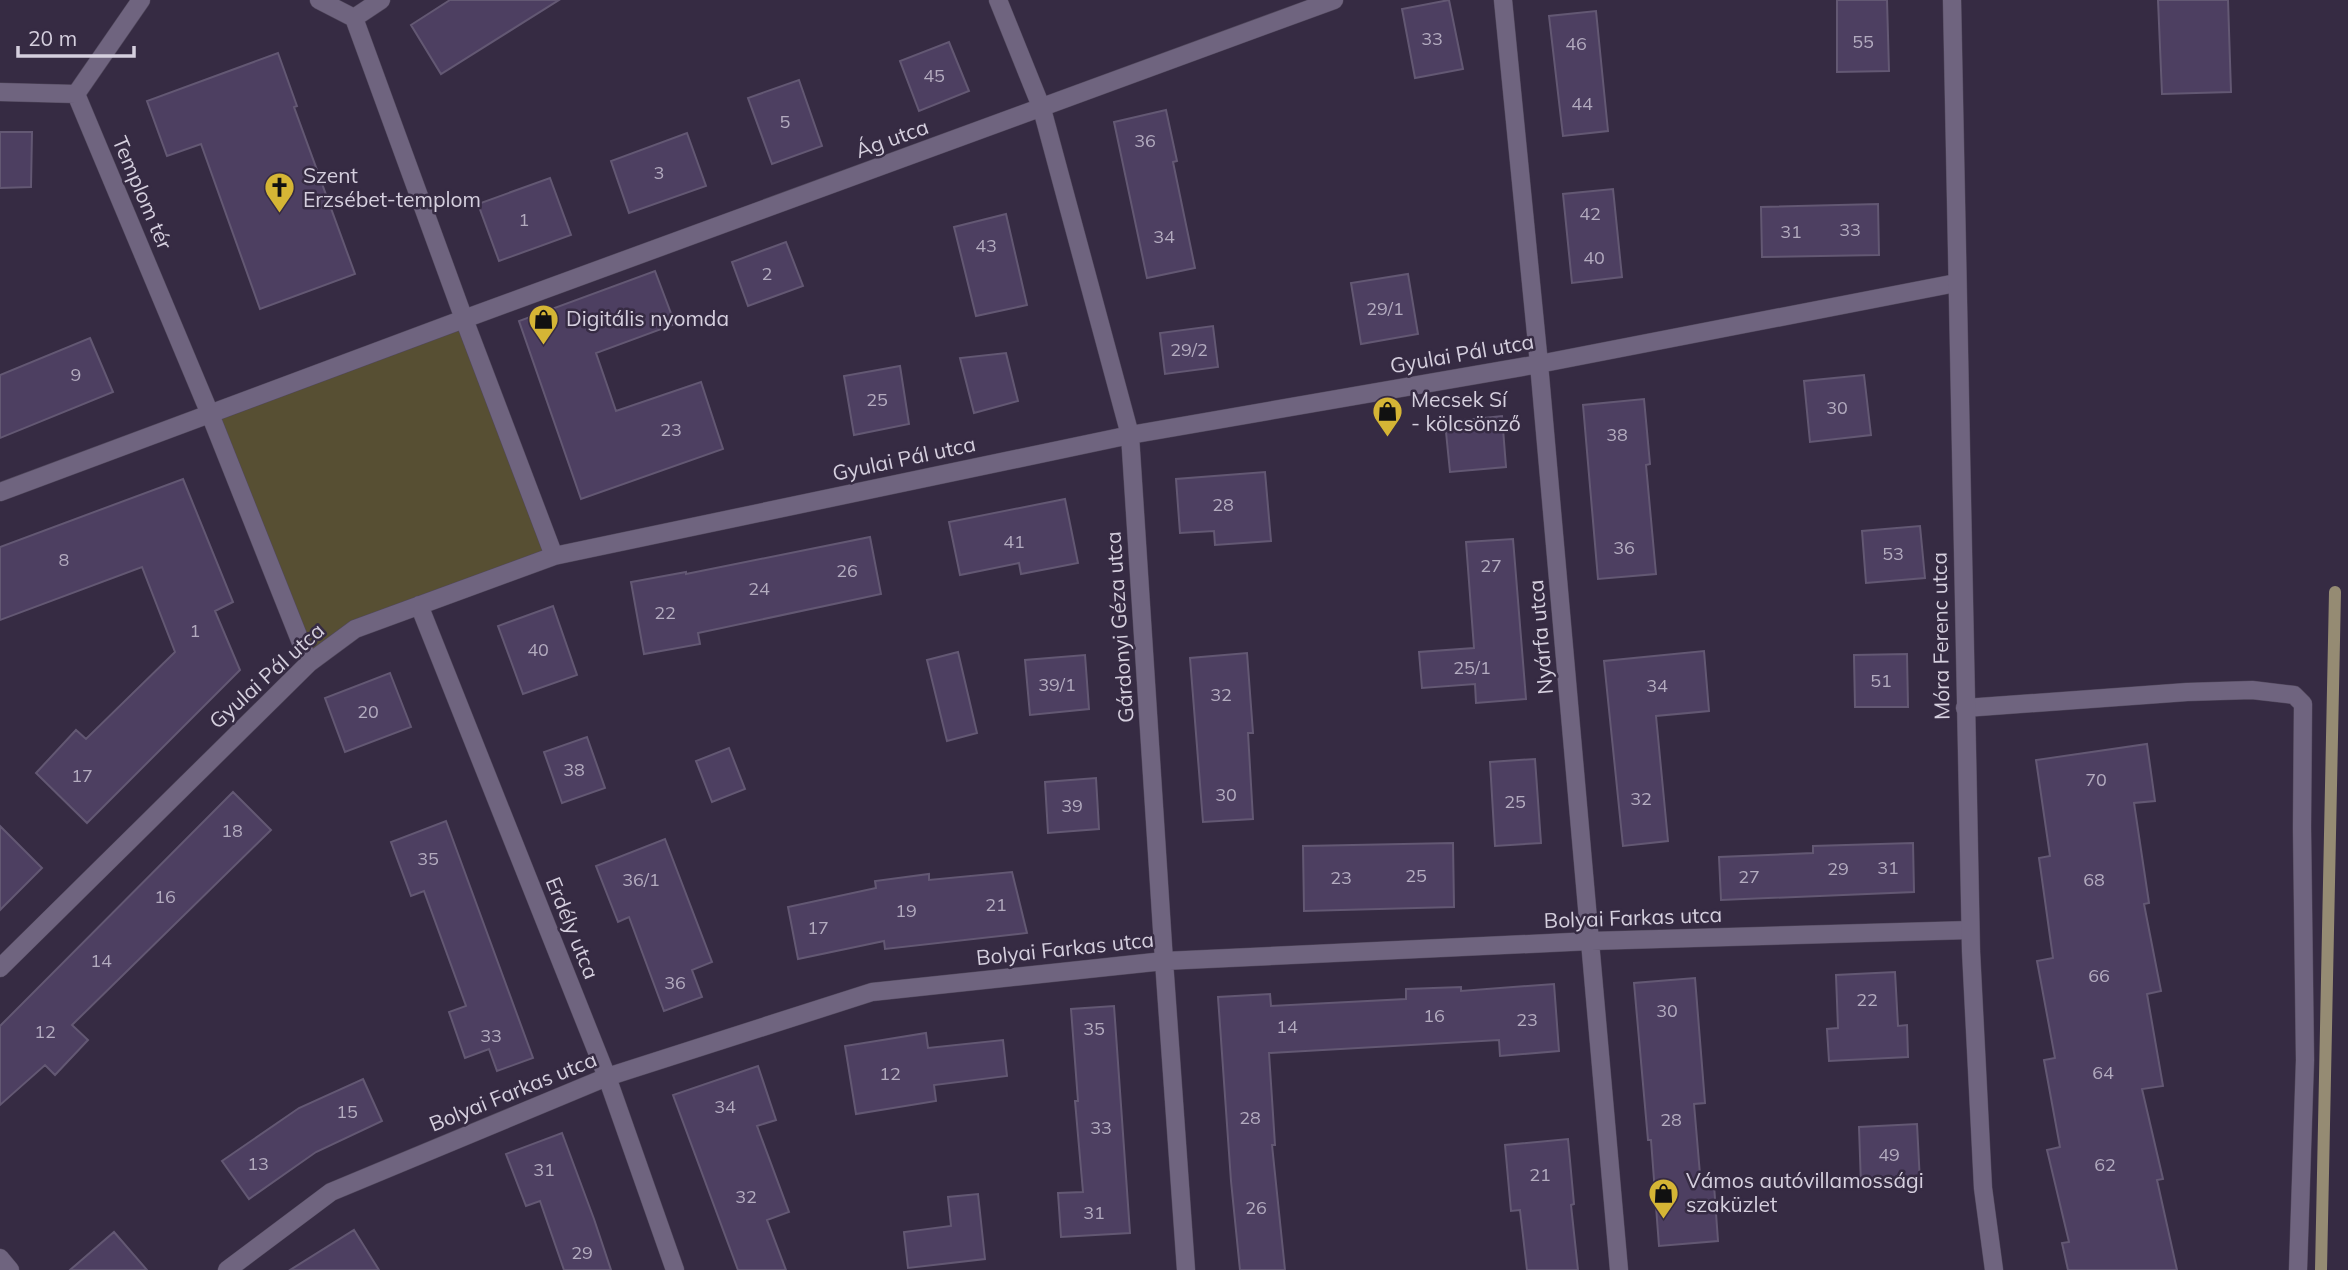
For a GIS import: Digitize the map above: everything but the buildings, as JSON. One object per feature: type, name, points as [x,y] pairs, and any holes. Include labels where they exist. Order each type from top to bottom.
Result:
[{"type":"street","points":[[0,92],[76,94],[141,0]]},
{"type":"street","points":[[319,0],[354,18],[554,556]]},
{"type":"street","points":[[354,18],[381,0]]},
{"type":"street","name":"Gárdonyi Géza utca","points":[[998,0],[1042,109],[1130,435],[1186,1270]]},
{"type":"street","name":"Ág utca","points":[[464,319],[1334,0]]},
{"type":"street","name":"Nyárfa utca","points":[[1503,0],[1539,364],[1619,1270]]},
{"type":"street","name":"Móra Ferenc utca","points":[[1952,0],[1970,930],[1983,1188],[1994,1270]]},
{"type":"street","name":"Templom tér","points":[[76,94],[210,414],[309,663]]},
{"type":"street","name":"Gyulai Pál utca","points":[[0,968],[309,663],[355,629],[554,556],[1130,435],[1539,364],[1956,283]]},
{"type":"street","points":[[0,492],[464,319]]},
{"type":"street","name":"Erdély utca","points":[[419,605],[607,1077],[675,1270]]},
{"type":"street","points":[[1965,708],[2252,690],[2294,695],[2303,704],[2305,1060],[2298,1270]]},
{"type":"street","name":"Bolyai Farkas utca","points":[[227,1270],[331,1192],[607,1077],[873,992],[1164,961],[1591,941],[1970,930]]},
{"type":"street","points":[[0,1258],[10,1270]]},
{"type":"shaded area","points":[[464,319],[554,556],[355,629],[309,663],[210,414]]},
{"type":"waterway","points":[[2321,1270],[2335,592]]},
{"type":"place","name":"Szent Erzsébet-templom","points":[[280,215]]},
{"type":"place","name":"Digitális nyomda","points":[[543,346]]},
{"type":"place","name":"Mecsek Sí - kölcsönző","points":[[1388,439]]},
{"type":"place","name":"Vámos autóvillamossági szaküzlet","points":[[1663,1220]]}]
